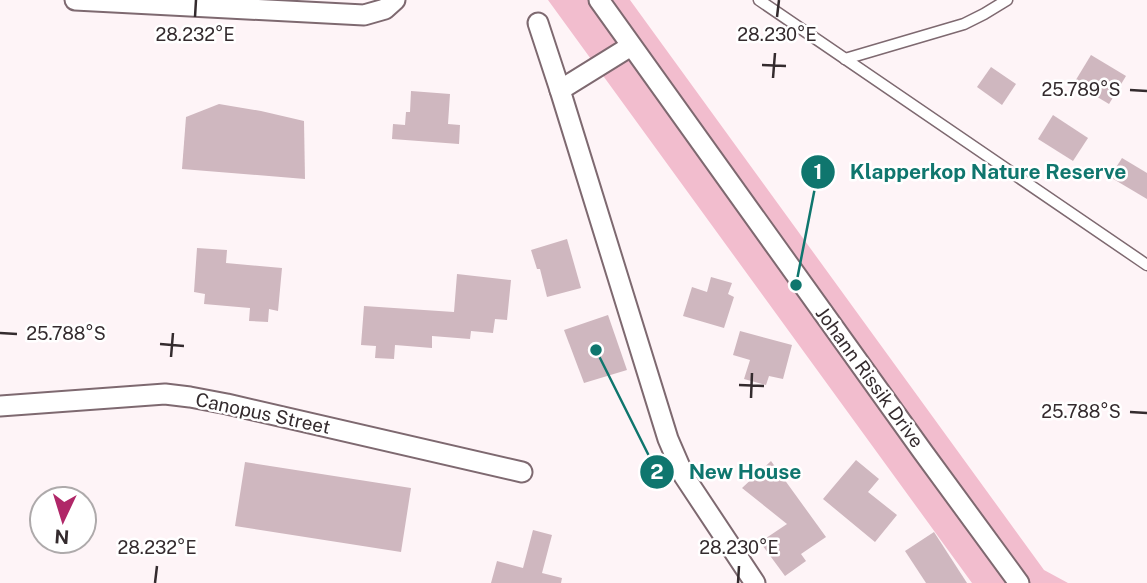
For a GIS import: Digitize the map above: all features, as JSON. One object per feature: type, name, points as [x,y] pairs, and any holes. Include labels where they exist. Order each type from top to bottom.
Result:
[{"type":"street","points":[[75,0],[364,15],[385,9],[395,0]]},
{"type":"street","name":"Johann Rissik Drive","points":[[599,0],[1019,583]]},
{"type":"street","points":[[538,23],[668,439],[689,483],[755,583]]},
{"type":"street","points":[[560,90],[631,46]]},
{"type":"street","name":"Canopus Street","points":[[0,406],[179,395],[522,472]]},
{"type":"lane","points":[[759,0],[1147,265]]},
{"type":"lane","points":[[845,59],[964,24],[1007,0]]},
{"type":"shaded area","points":[[548,0],[630,0],[1044,570],[1068,583],[972,583]]},
{"type":"building","points":[[1091,55],[1126,76],[1109,104],[1074,83]]},
{"type":"building","points":[[991,67],[1016,84],[1002,105],[977,87]]},
{"type":"building","points":[[411,91],[450,94],[448,124],[460,125],[459,144],[392,139],[393,124],[405,125],[406,112],[410,112]]},
{"type":"building","points":[[219,104],[304,121],[305,179],[182,169],[186,117]]},
{"type":"building","points":[[1053,115],[1088,138],[1073,161],[1038,139]]},
{"type":"building","points":[[1122,158],[1147,173],[1147,199],[1110,177]]},
{"type":"building","points":[[567,239],[581,288],[547,297],[540,269],[537,269],[531,250]]},
{"type":"building","points":[[197,248],[227,250],[226,263],[282,268],[278,311],[269,309],[268,322],[249,321],[250,308],[204,304],[205,294],[194,292]]},
{"type":"building","points":[[457,274],[511,280],[507,320],[495,319],[493,333],[471,331],[470,339],[432,336],[432,348],[395,345],[394,359],[375,358],[376,346],[361,345],[364,306],[454,312]]},
{"type":"building","points":[[711,277],[732,283],[728,294],[734,297],[724,328],[683,316],[692,287],[707,292]]},
{"type":"building","points":[[608,315],[627,370],[584,383],[564,330]]},
{"type":"building","points":[[740,331],[792,345],[783,379],[769,376],[766,385],[744,379],[750,360],[733,355]]},
{"type":"building","points":[[856,460],[879,479],[868,492],[897,515],[875,542],[823,499]]},
{"type":"building","points":[[771,461],[826,537],[801,554],[806,561],[785,576],[760,542],[787,524],[742,488]]},
{"type":"building","points":[[245,462],[411,488],[401,552],[235,526]]},
{"type":"building","points":[[533,530],[552,535],[542,573],[562,578],[561,583],[491,583],[497,561],[523,568]]},
{"type":"building","points":[[934,532],[967,583],[926,583],[905,551]]},
{"type":"place","name":"Klapperkop Nature Reserve","points":[[796,285]]},
{"type":"place","name":"New House","points":[[596,350]]}]
